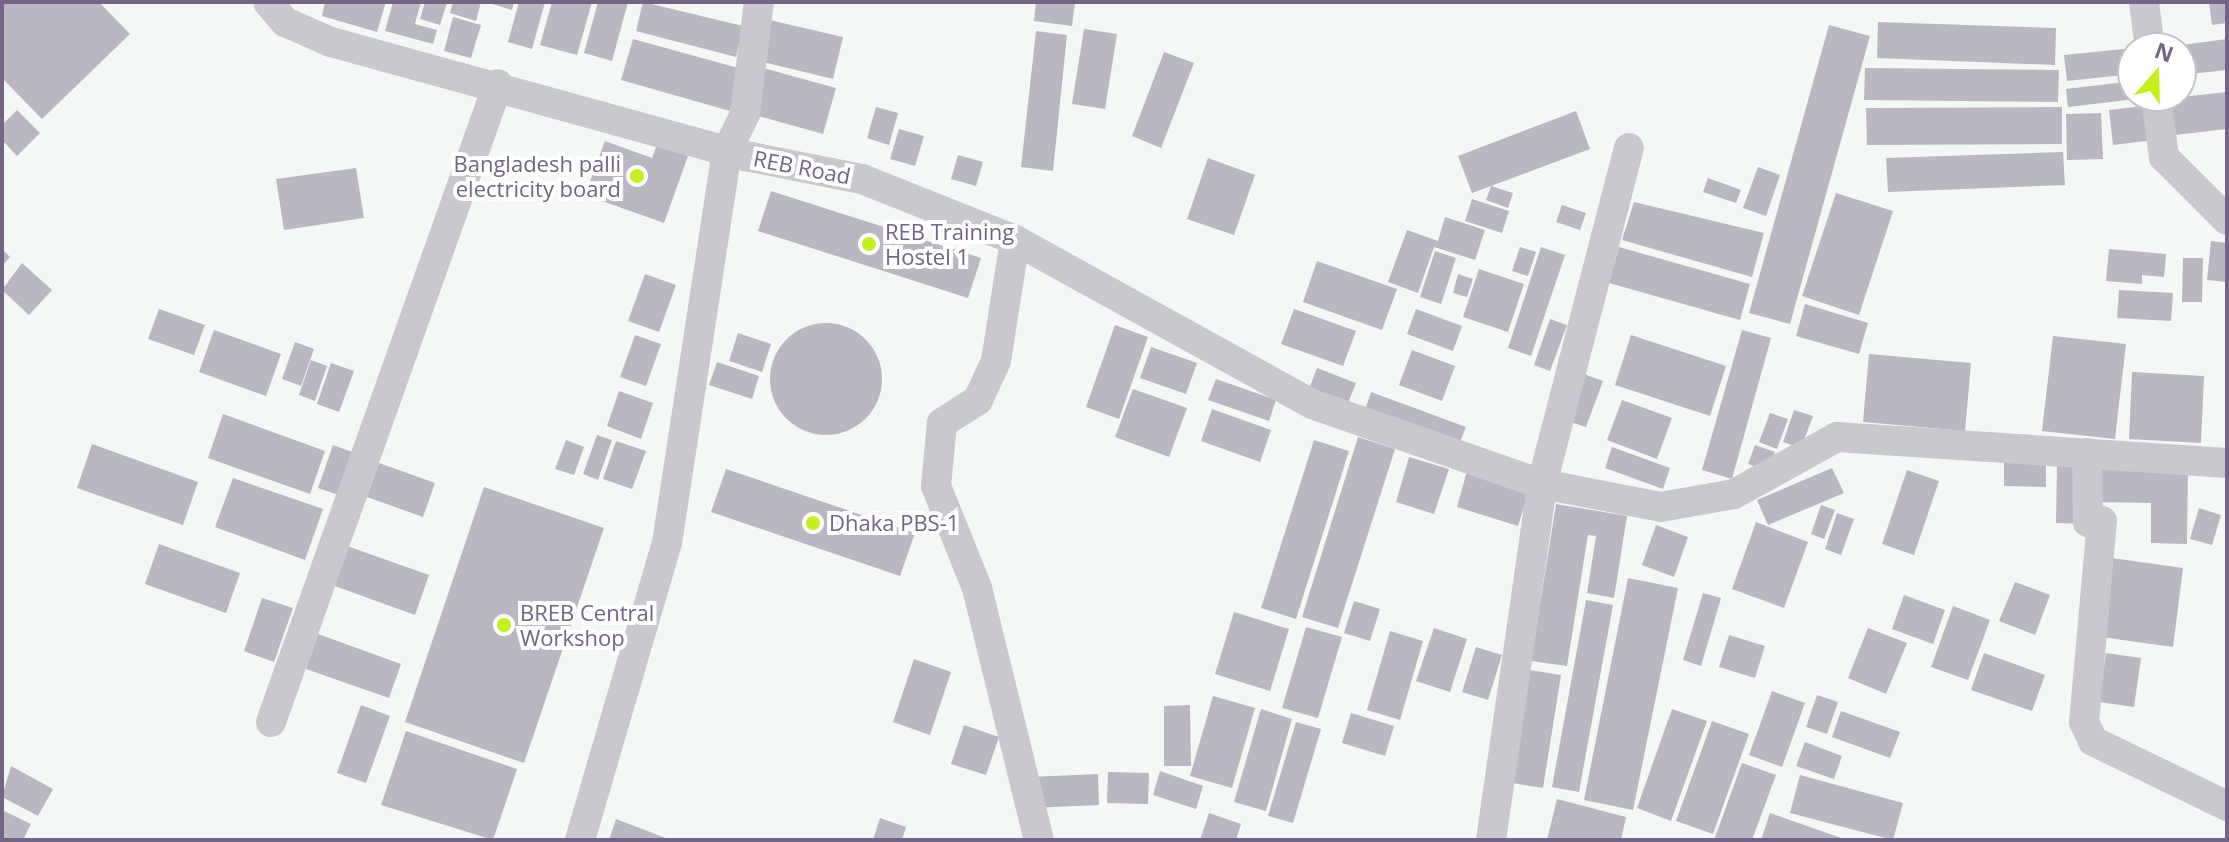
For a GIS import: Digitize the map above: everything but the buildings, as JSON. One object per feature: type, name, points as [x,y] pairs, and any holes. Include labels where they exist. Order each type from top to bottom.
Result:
[{"type":"street","name":"REB Road","points":[[268,2],[285,22],[331,42],[498,84],[727,151],[862,179],[1015,240],[1312,404],[1542,484],[1661,507],[1734,494],[1837,437],[2227,463]]},
{"type":"street","points":[[580,840],[667,543],[727,151],[745,114],[759,2]]},
{"type":"street","points":[[2144,2],[2148,32]]},
{"type":"street","points":[[271,722],[498,84]]},
{"type":"street","points":[[2158,112],[2164,157],[2227,220]]},
{"type":"street","points":[[1491,840],[1542,484],[1629,148]]},
{"type":"street","points":[[1015,240],[996,361],[978,400],[942,423],[936,486],[977,588],[1027,813],[1039,840]]},
{"type":"street","points":[[2087,453],[2088,522],[2102,521],[2084,722],[2093,741],[2209,791],[2227,806]]},
{"type":"place","name":"Bangladesh palli electricity board","points":[[637,176]]},
{"type":"place","name":"REB Training Hostel 1","points":[[869,244]]},
{"type":"place","name":"Dhaka PBS-1","points":[[813,523]]},
{"type":"place","name":"BREB Central Workshop","points":[[504,625]]}]
